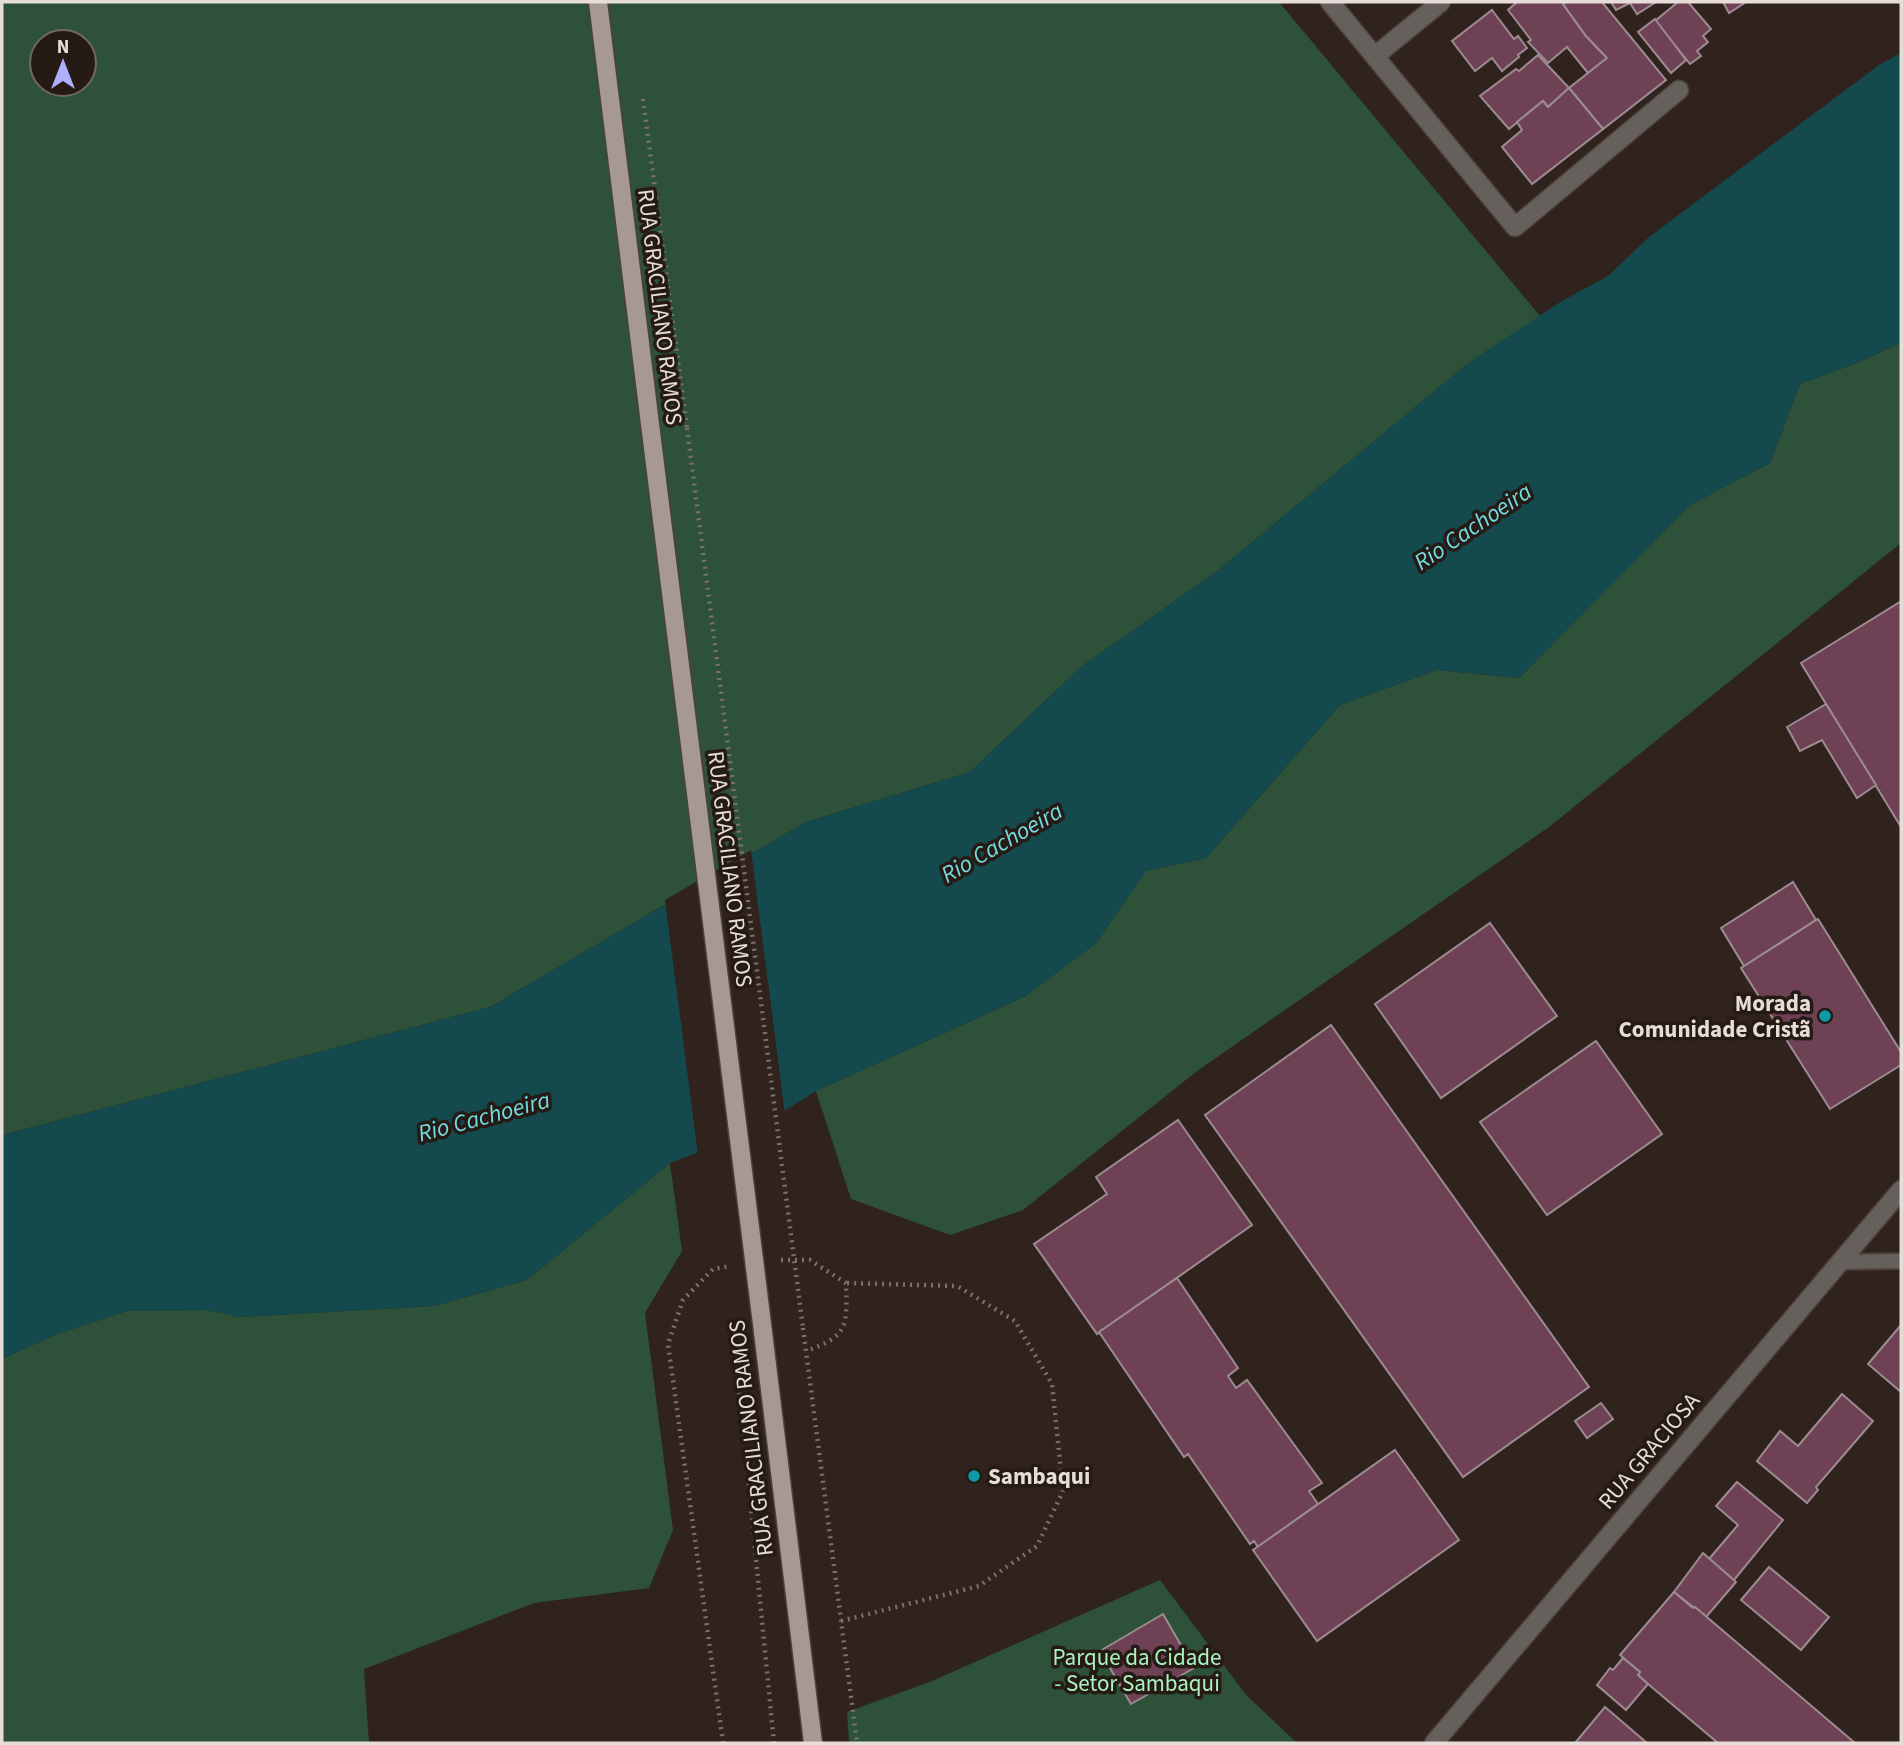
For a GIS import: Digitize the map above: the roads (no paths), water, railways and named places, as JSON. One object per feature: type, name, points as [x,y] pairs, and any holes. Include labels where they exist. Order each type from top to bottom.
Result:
[{"type":"main road","name":"RUA GRACILIANO RAMOS","points":[[598,2],[813,1743]]},
{"type":"street","points":[[1330,2],[1515,227],[1679,90]]},
{"type":"street","points":[[1375,56],[1441,2]]},
{"type":"street","name":"RUA GRACIOSA","points":[[1434,1743],[1901,1190]]},
{"type":"lane","points":[[1840,1262],[1868,1264],[1901,1261]]},
{"type":"water","name":"Rio Cachoeira","points":[[1901,53],[1901,343],[1800,384],[1770,463],[1690,505],[1519,678],[1437,670],[1340,705],[1206,858],[1146,871],[1096,943],[1024,997],[816,1091],[749,1133],[670,1163],[527,1280],[434,1306],[239,1317],[207,1310],[127,1311],[57,1334],[2,1359],[2,1135],[490,1007],[806,822],[970,772],[1081,667],[1220,569],[1467,364],[1562,301],[1608,276],[1649,237],[1879,65]]},
{"type":"place","name":"Morada Comunidade Cristã","points":[[1825,1016]]},
{"type":"place","name":"Sambaqui","points":[[974,1476]]},
{"type":"park label","name":"Parque da Cidade - Setor Sambaqui","points":[[1137,1670]]}]
